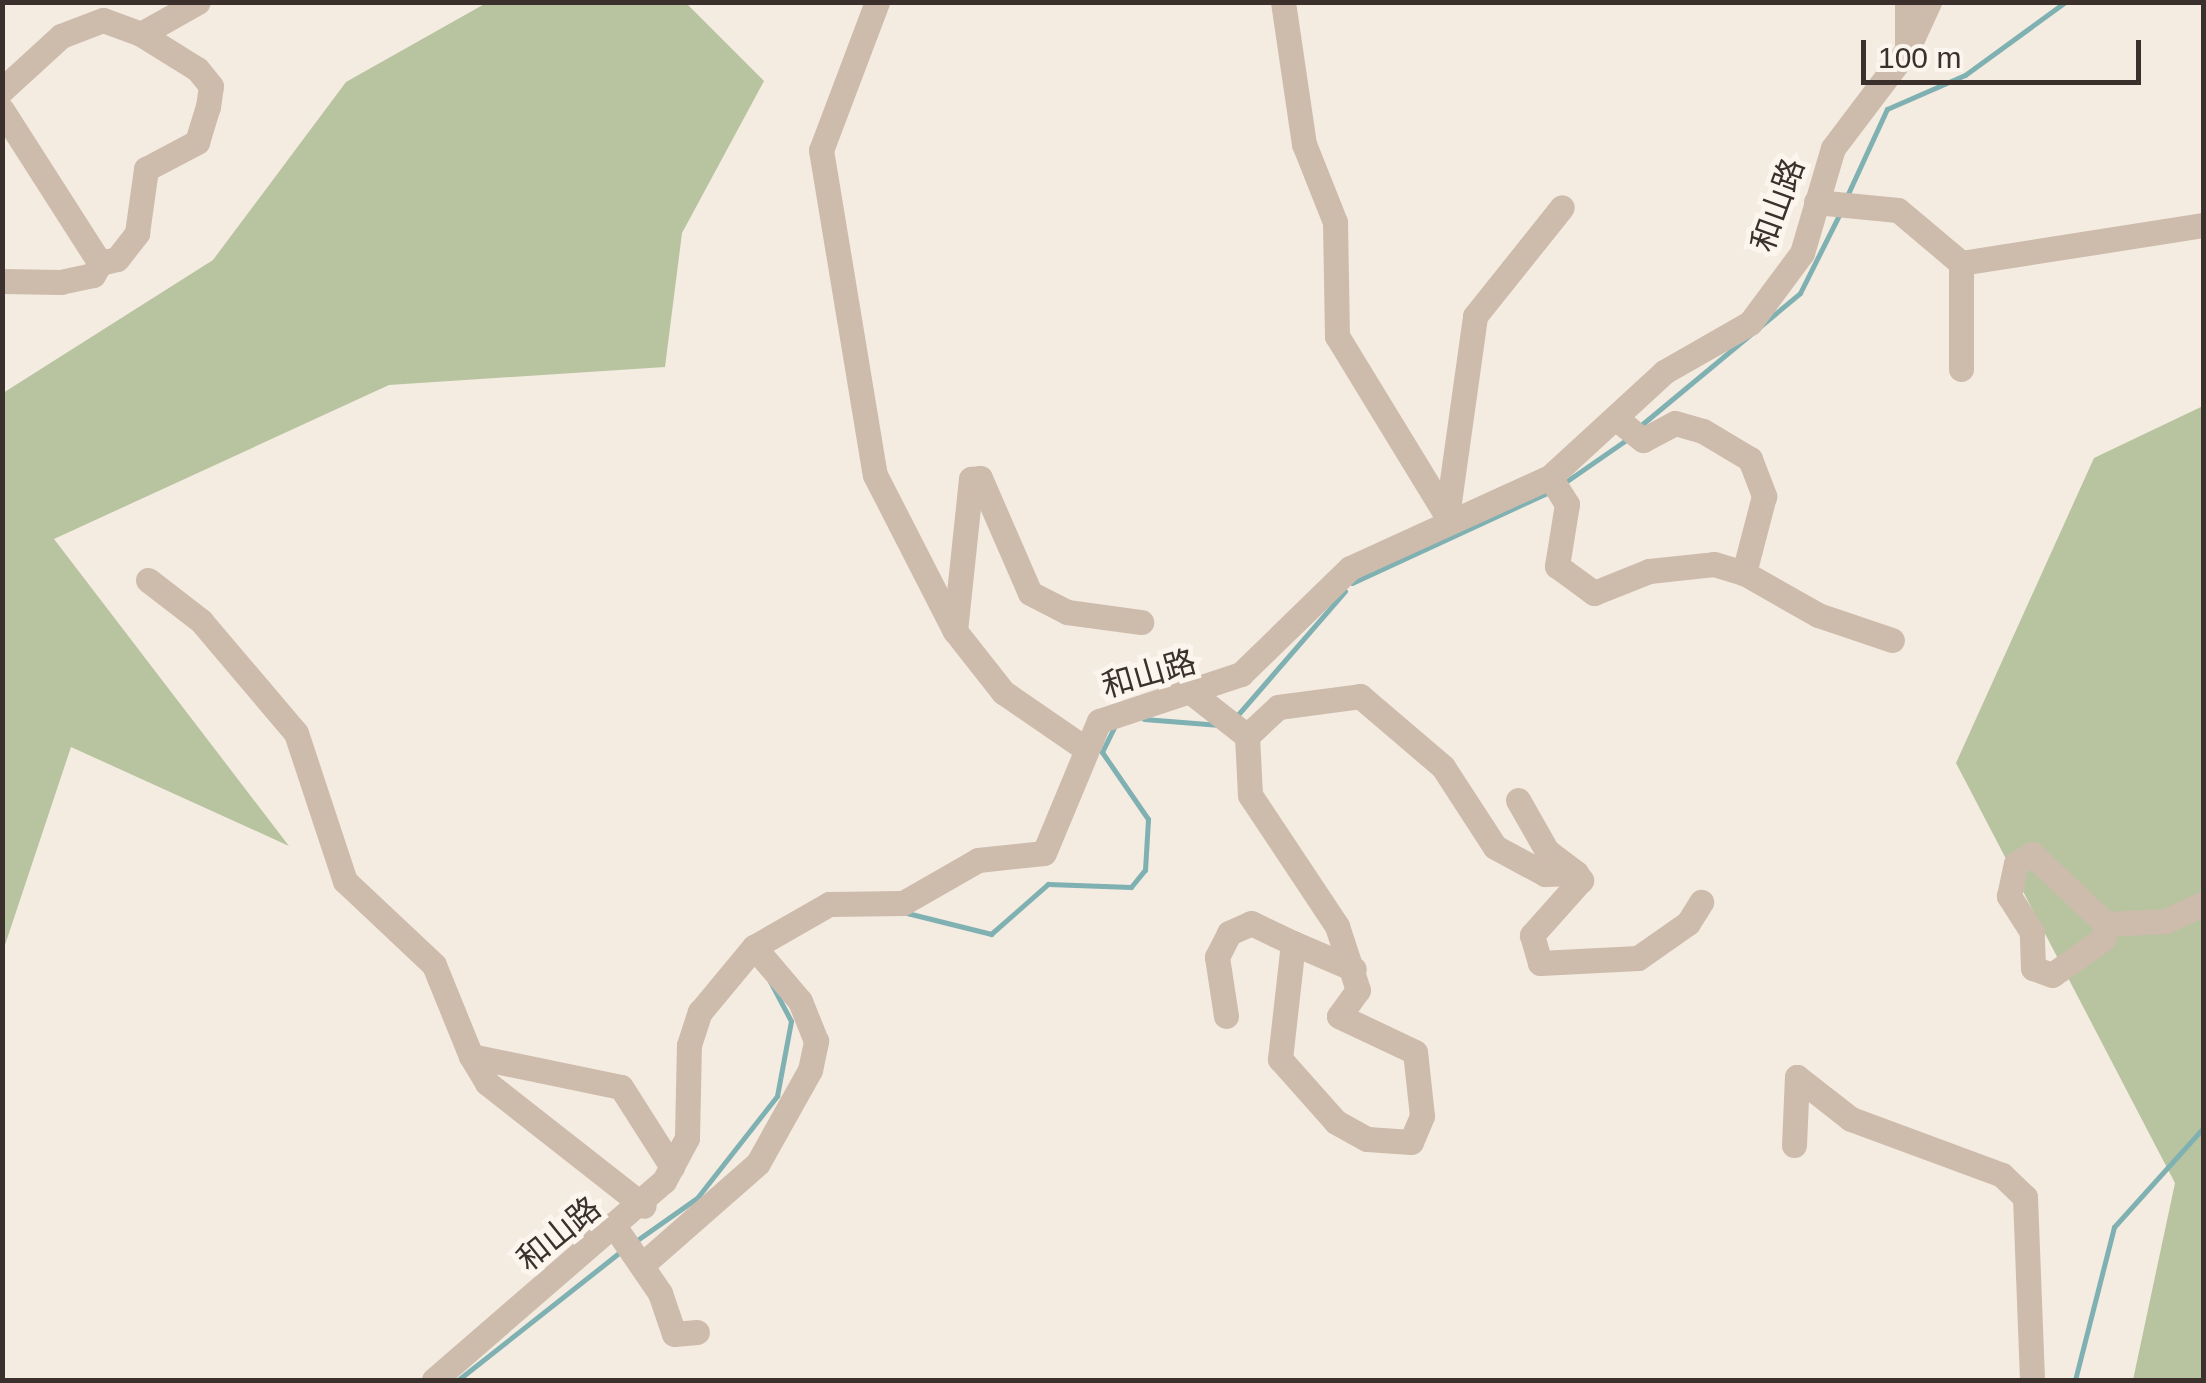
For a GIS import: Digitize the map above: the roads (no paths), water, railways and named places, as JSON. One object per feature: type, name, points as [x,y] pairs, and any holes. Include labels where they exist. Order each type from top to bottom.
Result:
[{"type":"street","points":[[141,34],[198,2]]},
{"type":"street","points":[[877,2],[821,150],[874,474],[955,632],[1003,692],[1083,747]]},
{"type":"street","points":[[1283,2],[1304,144],[1336,222],[1337,336],[1447,516]]},
{"type":"street","points":[[1907,2],[1908,50]]},
{"type":"street","name":"和山路","points":[[434,1380],[644,1206],[687,1138],[689,1045],[700,1012],[754,947],[829,904],[904,903],[978,860],[1044,853],[1072,804],[1083,747],[1116,711],[1192,693],[1241,674],[1350,568],[1447,516],[1550,476],[1618,420],[1664,372],[1750,322],[1802,252],[1833,148],[1908,50],[1929,2]]},
{"type":"street","points":[[2,90],[61,36],[103,20],[141,34],[198,70],[211,86],[197,142],[146,169],[137,233],[117,259],[100,263],[93,275],[60,282],[2,281]]},
{"type":"street","points":[[2,110],[100,263]]},
{"type":"street","points":[[1816,202],[1898,210],[1961,262],[2204,225]]},
{"type":"street","points":[[1447,516],[1474,316],[1562,207]]},
{"type":"street","points":[[1961,262],[1961,369]]},
{"type":"street","points":[[1618,420],[1644,440],[1675,423],[1750,459],[1764,496],[1744,572]]},
{"type":"street","points":[[1550,476],[1568,504],[1557,566],[1594,593],[1649,571],[1714,564],[1744,572],[1818,615],[1892,640]]},
{"type":"street","points":[[955,632],[971,479],[980,478],[1030,592],[1066,612],[1141,622]]},
{"type":"street","points":[[148,580],[200,621],[296,733],[345,881],[434,965],[471,1056],[487,1082],[644,1206]]},
{"type":"street","points":[[1192,693],[1246,736],[1250,795],[1298,858],[1354,969],[1358,990],[1339,1016],[1415,1052],[1422,1116],[1411,1142],[1367,1140],[1336,1122],[1280,1059],[1293,943]]},
{"type":"street","points":[[1246,736],[1278,706],[1360,696],[1442,767],[1495,847],[1545,874],[1576,873]]},
{"type":"street","points":[[1518,800],[1548,852],[1582,880],[1532,935],[1540,963],[1638,958],[1688,923],[1701,902]]},
{"type":"street","points":[[2106,924],[2103,939],[2052,974],[2033,968],[2032,932],[2009,896],[2016,864],[2032,854],[2106,924],[2166,922],[2204,903]]},
{"type":"street","points":[[1226,1016],[1217,957],[1228,933],[1251,923],[1354,969]]},
{"type":"street","points":[[642,1264],[758,1164],[810,1070],[816,1040],[800,1001],[754,947]]},
{"type":"street","points":[[471,1056],[576,1071],[621,1088],[672,1166]]},
{"type":"street","points":[[1794,1146],[1797,1077],[1851,1119],[1946,1150],[2013,1186],[2029,1214],[2032,1380]]},
{"type":"street","points":[[617,1230],[642,1264],[674,1334],[697,1332]]},
{"type":"waterway","points":[[1846,198],[1887,109],[1965,75],[2065,2]]},
{"type":"waterway","points":[[1640,426],[1800,293],[1840,213]]},
{"type":"waterway","points":[[1564,483],[1629,438]]},
{"type":"waterway","points":[[1352,583],[1551,491]]},
{"type":"waterway","points":[[1235,718],[1345,591]]},
{"type":"waterway","points":[[1144,719],[1220,725]]},
{"type":"waterway","points":[[907,913],[991,934],[1048,884],[1131,887],[1145,870],[1148,819],[1102,752],[1114,727]]},
{"type":"waterway","points":[[633,1243],[697,1198],[777,1096],[791,1021],[763,968]]},
{"type":"waterway","points":[[2075,1380],[2114,1227],[2204,1127]]},
{"type":"waterway","points":[[458,1380],[620,1252]]}]
